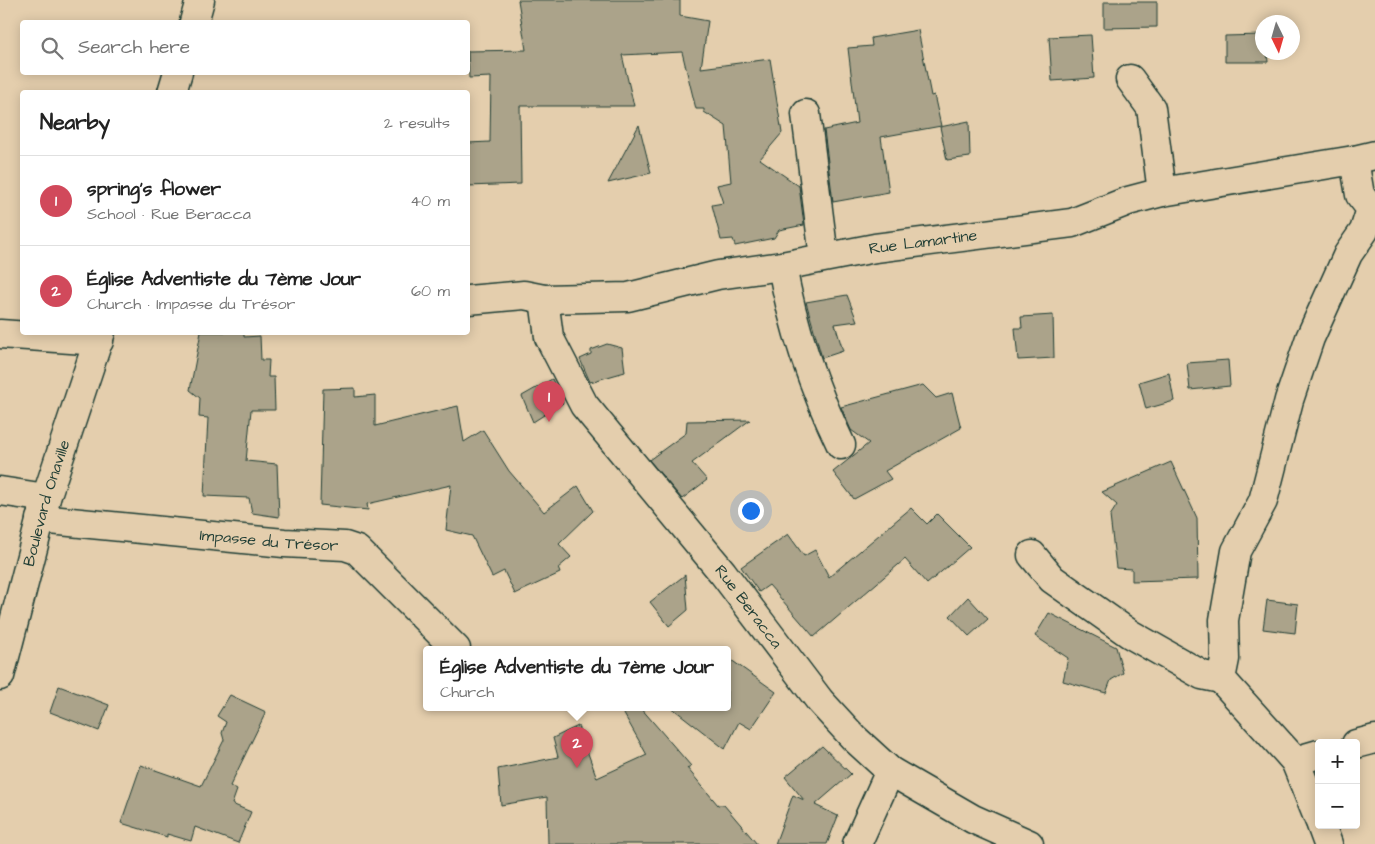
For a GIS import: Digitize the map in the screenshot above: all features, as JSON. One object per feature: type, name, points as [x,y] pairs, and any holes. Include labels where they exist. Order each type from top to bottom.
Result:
[{"type":"street","points":[[195,20],[200,0]]},
{"type":"street","points":[[173,90],[177,75]]},
{"type":"street","points":[[1130,79],[1151,108],[1162,192]]},
{"type":"street","points":[[806,114],[824,257]]},
{"type":"street","points":[[1221,679],[1225,659],[1224,620],[1236,551],[1263,501],[1289,400],[1310,338],[1348,254],[1364,231],[1373,207],[1360,195],[1365,157]]},
{"type":"street","name":"Rue Lamartine","points":[[470,300],[524,295],[544,299],[628,297],[718,275],[782,266],[875,248],[1072,223],[1128,201],[1162,192],[1365,157]]},
{"type":"street","points":[[782,266],[792,315],[825,411],[841,445]]},
{"type":"street","name":"Rue Beracca","points":[[544,299],[549,337],[584,405],[723,573],[820,702],[854,738],[890,771],[972,819],[1029,844]]},
{"type":"street","points":[[0,334],[20,335]]},
{"type":"street","points":[[33,335],[100,337]]},
{"type":"street","name":"Boulevard Onaville","points":[[0,676],[43,509],[100,337]]},
{"type":"street","name":"Impasse du Trésor","points":[[0,491],[43,509],[284,543],[345,546],[357,550],[453,646]]},
{"type":"street","points":[[1032,555],[1052,580],[1130,634],[1202,675],[1221,679],[1307,758],[1315,799]]},
{"type":"street","points":[[1360,743],[1375,739]]},
{"type":"street","points":[[857,844],[890,771]]},
{"type":"street","points":[[1322,829],[1328,844]]},
{"type":"building","points":[[518,0],[680,0],[680,16],[708,21],[701,68],[770,59],[782,133],[760,159],[799,186],[804,225],[779,230],[774,238],[735,246],[733,239],[721,240],[712,205],[723,203],[717,185],[731,182],[726,126],[704,112],[704,109],[696,109],[682,52],[622,55],[634,106],[520,106],[521,184],[470,186],[470,143],[490,142],[491,77],[469,78],[470,51],[526,50]]},
{"type":"building","points":[[1104,2],[1157,2],[1157,27],[1104,28]]},
{"type":"building","points":[[918,30],[931,96],[934,95],[941,126],[881,137],[889,192],[833,202],[824,130],[857,123],[848,48],[872,46],[871,38]]},
{"type":"building","points":[[1091,35],[1094,78],[1052,81],[1049,37]]},
{"type":"building","points":[[1255,35],[1255,60],[1268,60],[1268,62],[1225,62],[1225,36]]},
{"type":"building","points":[[969,121],[970,157],[947,160],[940,127]]},
{"type":"building","points":[[639,125],[651,173],[608,183]]},
{"type":"building","points":[[847,295],[857,321],[835,324],[843,351],[822,358],[806,302]]},
{"type":"building","points":[[1053,315],[1054,358],[1018,360],[1015,328],[1022,328],[1021,317]]},
{"type":"building","points":[[200,335],[260,336],[261,360],[269,360],[268,377],[274,377],[275,410],[251,410],[246,461],[277,464],[279,517],[252,513],[249,498],[204,496],[208,418],[199,417],[200,398],[190,390]]},
{"type":"building","points":[[607,344],[622,348],[625,372],[590,382],[580,359],[591,354],[591,350]]},
{"type":"building","points":[[1228,360],[1230,386],[1190,390],[1187,363]]},
{"type":"building","points":[[1169,373],[1174,401],[1146,409],[1139,382]]},
{"type":"building","points":[[552,379],[563,403],[533,422],[522,396]]},
{"type":"building","points":[[923,385],[936,398],[952,393],[961,428],[885,471],[891,479],[854,499],[833,472],[869,443],[851,430],[841,407]]},
{"type":"building","points":[[355,388],[355,397],[375,395],[375,426],[458,406],[464,442],[483,430],[509,471],[544,512],[578,486],[593,511],[559,544],[571,557],[558,568],[560,573],[515,594],[504,571],[492,577],[472,536],[446,530],[451,485],[367,504],[368,510],[320,505],[323,389]]},
{"type":"building","points":[[750,420],[692,463],[707,480],[682,499],[649,460],[686,433],[687,421]]},
{"type":"building","points":[[1171,462],[1197,518],[1198,579],[1132,581],[1132,569],[1116,568],[1110,516],[1117,505],[1102,492]]},
{"type":"building","points":[[911,508],[927,524],[937,514],[970,547],[927,584],[905,559],[814,637],[769,585],[759,592],[741,567],[788,534],[804,556],[815,550],[829,577]]},
{"type":"building","points":[[685,575],[688,610],[669,626],[650,602]]},
{"type":"building","points":[[968,597],[988,619],[969,636],[950,616]]},
{"type":"building","points":[[1267,600],[1298,604],[1295,633],[1263,629]]},
{"type":"building","points":[[1049,613],[1116,647],[1123,673],[1111,680],[1106,693],[1063,681],[1068,658],[1035,636]]},
{"type":"building","points":[[731,660],[776,692],[751,729],[739,722],[725,749],[676,711],[731,711]]},
{"type":"building","points":[[59,686],[109,705],[99,731],[50,712]]},
{"type":"building","points":[[230,695],[266,712],[230,786],[237,790],[232,804],[251,812],[238,843],[195,827],[191,841],[167,834],[167,837],[121,823],[141,765],[201,786],[224,740],[222,733],[226,722],[217,716]]},
{"type":"building","points":[[622,711],[643,711],[691,766],[687,768],[718,805],[724,805],[757,844],[548,844],[547,797],[501,805],[498,769],[558,757],[553,738],[578,726],[597,778],[647,755]]},
{"type":"building","points":[[822,746],[851,774],[815,805],[838,816],[827,844],[775,844],[793,795],[804,800],[785,777]]},
{"type":"place","name":"spring's flower","points":[[549,422]]},
{"type":"place","name":"Église Adventiste du 7ème Jour","points":[[577,768]]}]
